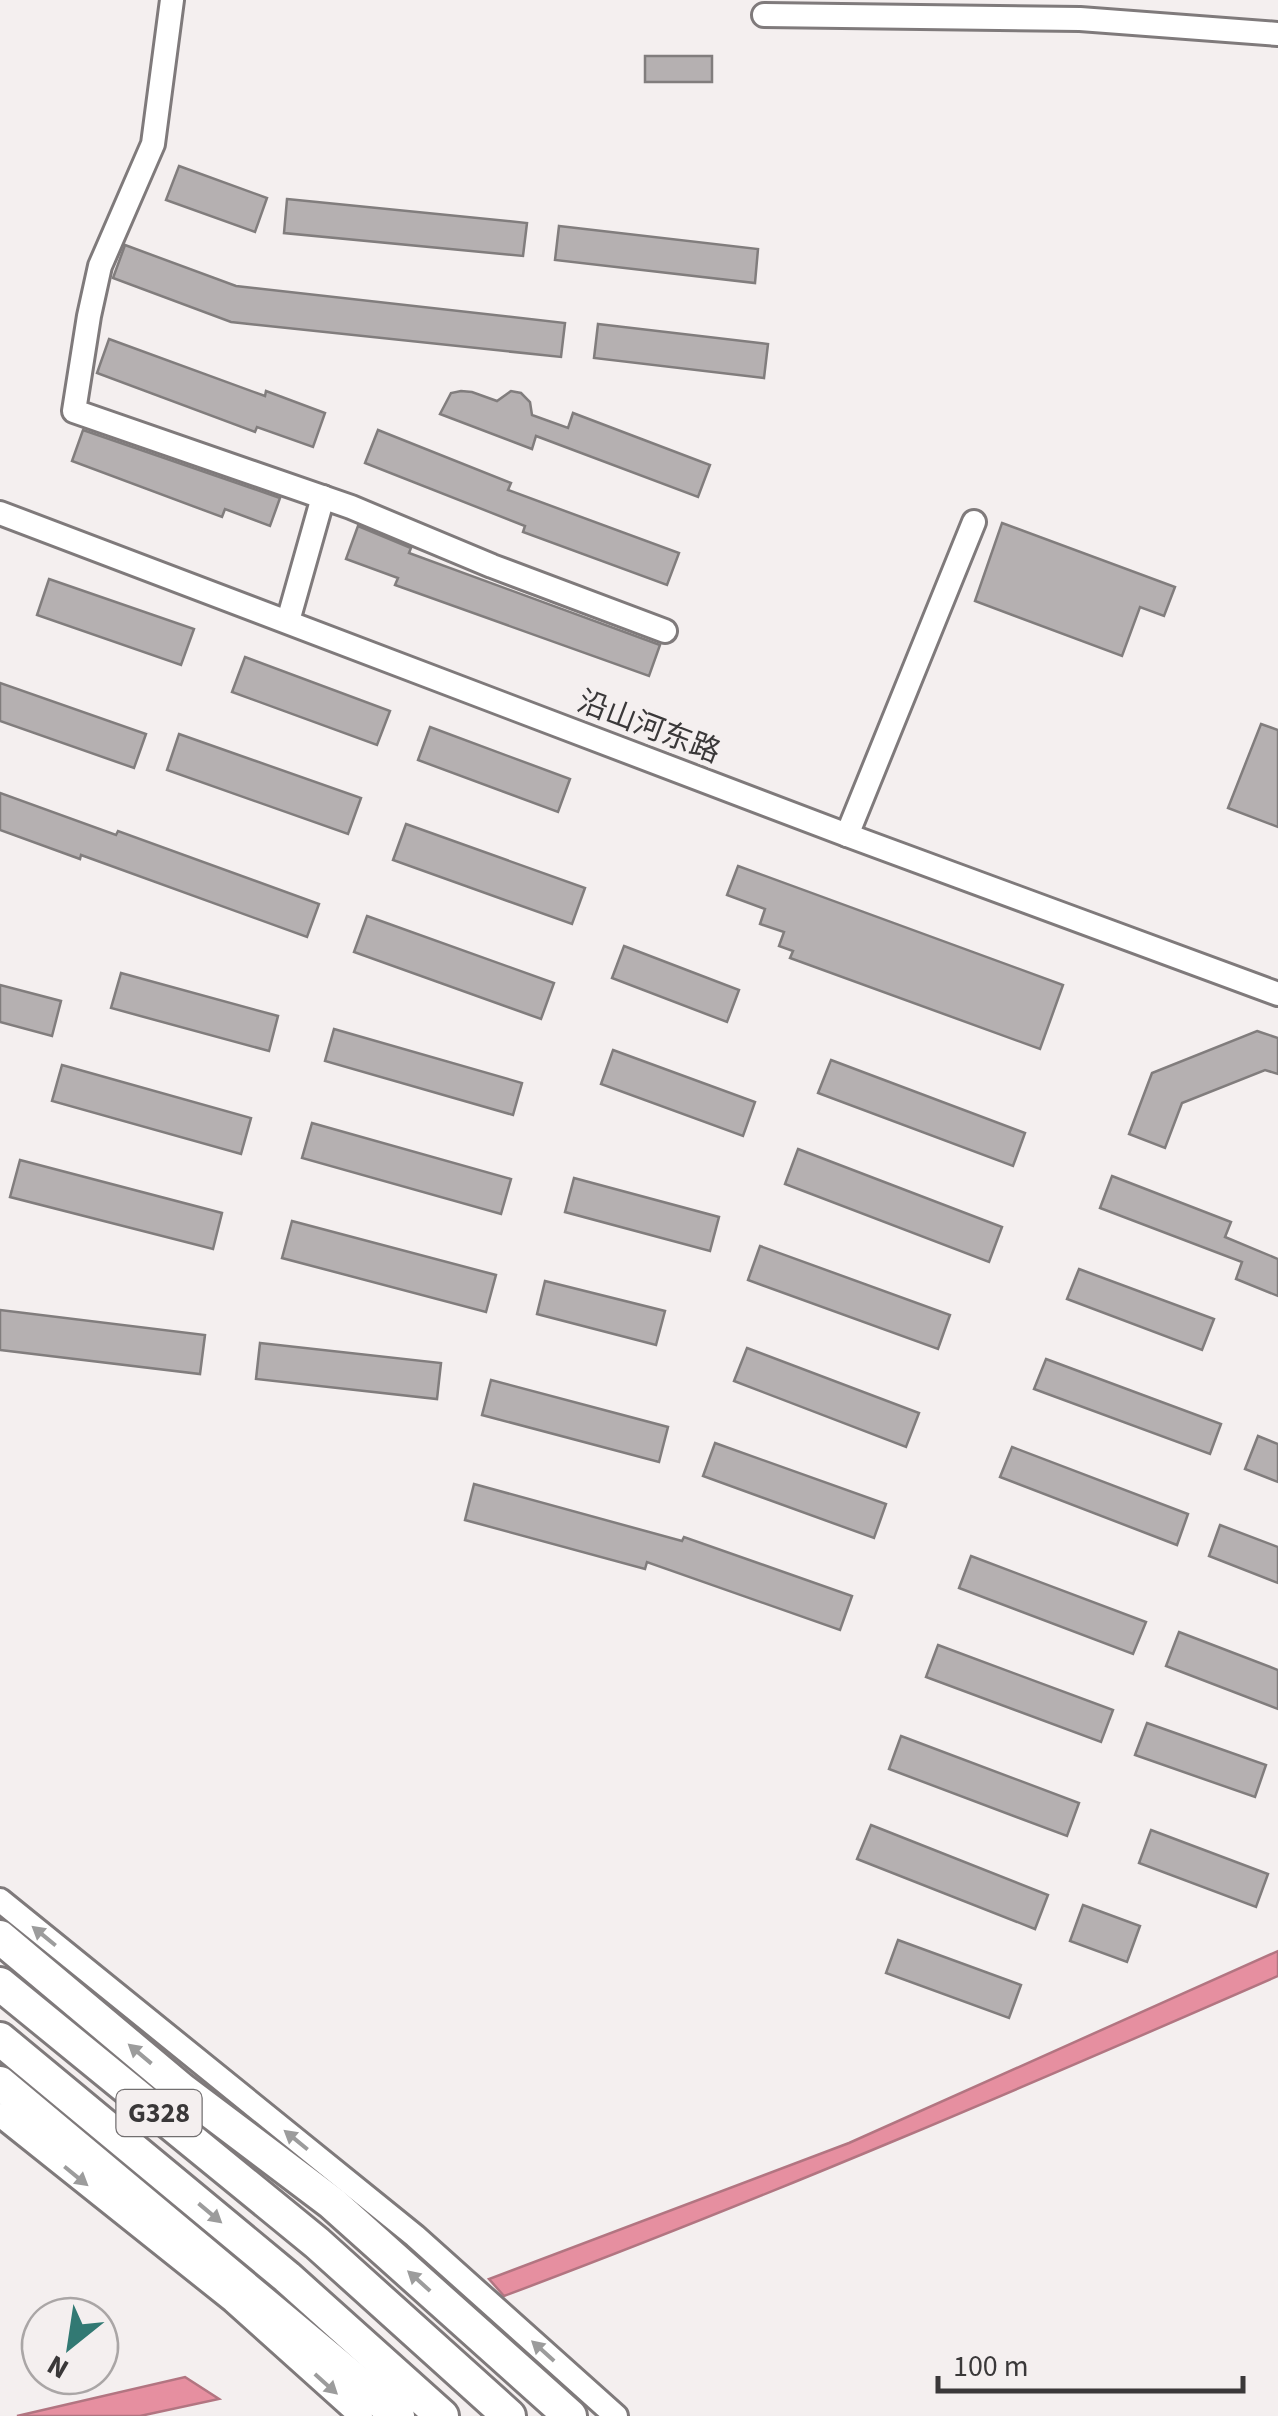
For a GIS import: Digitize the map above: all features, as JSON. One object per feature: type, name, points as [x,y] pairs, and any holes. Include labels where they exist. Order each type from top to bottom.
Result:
[{"type":"highway","points":[[0,1937],[181,2089],[332,2202],[570,2416]]},
{"type":"highway","name":"G328","points":[[0,1984],[317,2242],[510,2416]]},
{"type":"highway","name":"G328","points":[[0,2039],[287,2278],[442,2416]]},
{"type":"highway","points":[[0,2082],[398,2416]]},
{"type":"street","points":[[172,0],[153,144],[100,266],[74,411],[323,497],[665,631]]},
{"type":"street","points":[[764,14],[1080,19],[1278,34]]},
{"type":"street","points":[[288,621],[323,497]]},
{"type":"street","name":"沿山河东路","points":[[0,513],[847,835],[1278,994]]},
{"type":"street","points":[[847,835],[974,522]]},
{"type":"street","points":[[0,1900],[415,2236],[616,2416]]},
{"type":"street","points":[[0,2115],[233,2301],[361,2416]]},
{"type":"shaded area","points":[[1278,1951],[1278,1976],[893,2141],[504,2296],[489,2279],[849,2143]]},
{"type":"shaded area","points":[[185,2377],[219,2399],[140,2416],[17,2416],[103,2396],[120,2396],[120,2392]]},
{"type":"building","points":[[645,56],[712,56],[712,82],[645,82]]},
{"type":"building","points":[[179,166],[267,198],[255,232],[166,200]]},
{"type":"building","points":[[287,199],[527,223],[523,256],[284,233]]},
{"type":"building","points":[[559,226],[758,249],[755,283],[555,260]]},
{"type":"building","points":[[125,245],[236,286],[565,323],[561,357],[231,322],[113,278]]},
{"type":"building","points":[[598,324],[768,344],[764,378],[594,358]]},
{"type":"building","points":[[109,339],[265,396],[266,391],[325,413],[313,447],[257,427],[255,432],[97,373]]},
{"type":"building","points":[[461,391],[497,401],[511,391],[521,393],[530,402],[532,415],[568,428],[573,413],[710,465],[698,497],[536,436],[532,449],[440,414],[451,393]]},
{"type":"building","points":[[83,430],[280,498],[270,526],[225,509],[222,517],[72,461]]},
{"type":"building","points":[[378,430],[511,483],[508,490],[679,553],[667,585],[523,532],[525,526],[365,463]]},
{"type":"building","points":[[1002,523],[1175,587],[1164,616],[1140,607],[1122,656],[975,601]]},
{"type":"building","points":[[358,526],[411,548],[409,553],[660,645],[649,676],[395,585],[398,578],[346,559]]},
{"type":"building","points":[[49,579],[194,629],[181,665],[37,615]]},
{"type":"building","points":[[245,657],[390,711],[377,745],[232,692]]},
{"type":"building","points":[[0,683],[146,734],[134,768],[0,721]]},
{"type":"building","points":[[1261,724],[1278,730],[1278,827],[1228,808]]},
{"type":"building","points":[[430,727],[570,779],[558,812],[418,760]]},
{"type":"building","points":[[179,734],[361,798],[348,834],[167,770]]},
{"type":"building","points":[[0,793],[319,904],[307,937],[81,855],[80,859],[0,830]]},
{"type":"building","points":[[406,824],[585,888],[572,924],[393,860]]},
{"type":"building","points":[[738,866],[1063,985],[1040,1049],[790,958],[793,951],[779,946],[784,932],[760,924],[765,909],[727,895]]},
{"type":"building","points":[[367,916],[554,983],[541,1019],[354,952]]},
{"type":"building","points":[[624,946],[739,990],[727,1022],[612,978]]},
{"type":"building","points":[[121,973],[278,1016],[269,1051],[111,1008]]},
{"type":"building","points":[[0,985],[61,1001],[52,1036],[0,1022]]},
{"type":"building","points":[[334,1029],[522,1083],[513,1115],[325,1061]]},
{"type":"building","points":[[1257,1031],[1278,1038],[1278,1074],[1265,1070],[1182,1103],[1165,1148],[1129,1134],[1152,1073]]},
{"type":"building","points":[[613,1050],[755,1102],[743,1136],[601,1084]]},
{"type":"building","points":[[831,1060],[1025,1133],[1013,1166],[818,1093]]},
{"type":"building","points":[[62,1065],[251,1118],[241,1154],[52,1101]]},
{"type":"building","points":[[312,1123],[511,1179],[501,1214],[302,1158]]},
{"type":"building","points":[[798,1149],[1002,1227],[989,1262],[785,1184]]},
{"type":"building","points":[[20,1160],[222,1213],[213,1249],[10,1197]]},
{"type":"building","points":[[1112,1176],[1231,1222],[1225,1237],[1278,1259],[1278,1296],[1236,1279],[1242,1262],[1100,1208]]},
{"type":"building","points":[[574,1178],[719,1217],[710,1251],[565,1212]]},
{"type":"building","points":[[292,1221],[496,1275],[486,1312],[282,1258]]},
{"type":"building","points":[[760,1246],[950,1315],[938,1349],[748,1280]]},
{"type":"building","points":[[1079,1269],[1214,1319],[1202,1350],[1067,1299]]},
{"type":"building","points":[[545,1281],[665,1311],[656,1345],[537,1314]]},
{"type":"building","points":[[0,1310],[205,1335],[200,1374],[0,1350]]},
{"type":"building","points":[[260,1343],[441,1363],[437,1399],[256,1379]]},
{"type":"building","points":[[747,1348],[919,1413],[906,1447],[734,1381]]},
{"type":"building","points":[[1046,1359],[1221,1424],[1210,1454],[1034,1389]]},
{"type":"building","points":[[491,1380],[668,1427],[659,1462],[482,1415]]},
{"type":"building","points":[[1258,1436],[1278,1444],[1278,1482],[1245,1469]]},
{"type":"building","points":[[715,1443],[886,1504],[874,1538],[703,1476]]},
{"type":"building","points":[[1012,1447],[1188,1514],[1177,1545],[1000,1477]]},
{"type":"building","points":[[474,1484],[682,1541],[684,1537],[852,1596],[840,1630],[647,1562],[645,1569],[465,1520]]},
{"type":"building","points":[[1220,1525],[1278,1547],[1278,1583],[1209,1556]]},
{"type":"building","points":[[971,1556],[1146,1622],[1133,1654],[959,1588]]},
{"type":"building","points":[[1179,1632],[1278,1670],[1278,1709],[1166,1666]]},
{"type":"building","points":[[938,1645],[1113,1710],[1101,1742],[926,1677]]},
{"type":"building","points":[[1147,1723],[1266,1765],[1255,1797],[1135,1755]]},
{"type":"building","points":[[901,1736],[1079,1803],[1067,1836],[889,1769]]},
{"type":"building","points":[[871,1825],[1048,1895],[1035,1929],[857,1859]]},
{"type":"building","points":[[1151,1830],[1268,1874],[1256,1907],[1139,1863]]},
{"type":"building","points":[[1083,1905],[1140,1926],[1127,1962],[1070,1941]]},
{"type":"building","points":[[898,1940],[1021,1985],[1009,2018],[886,1973]]}]
